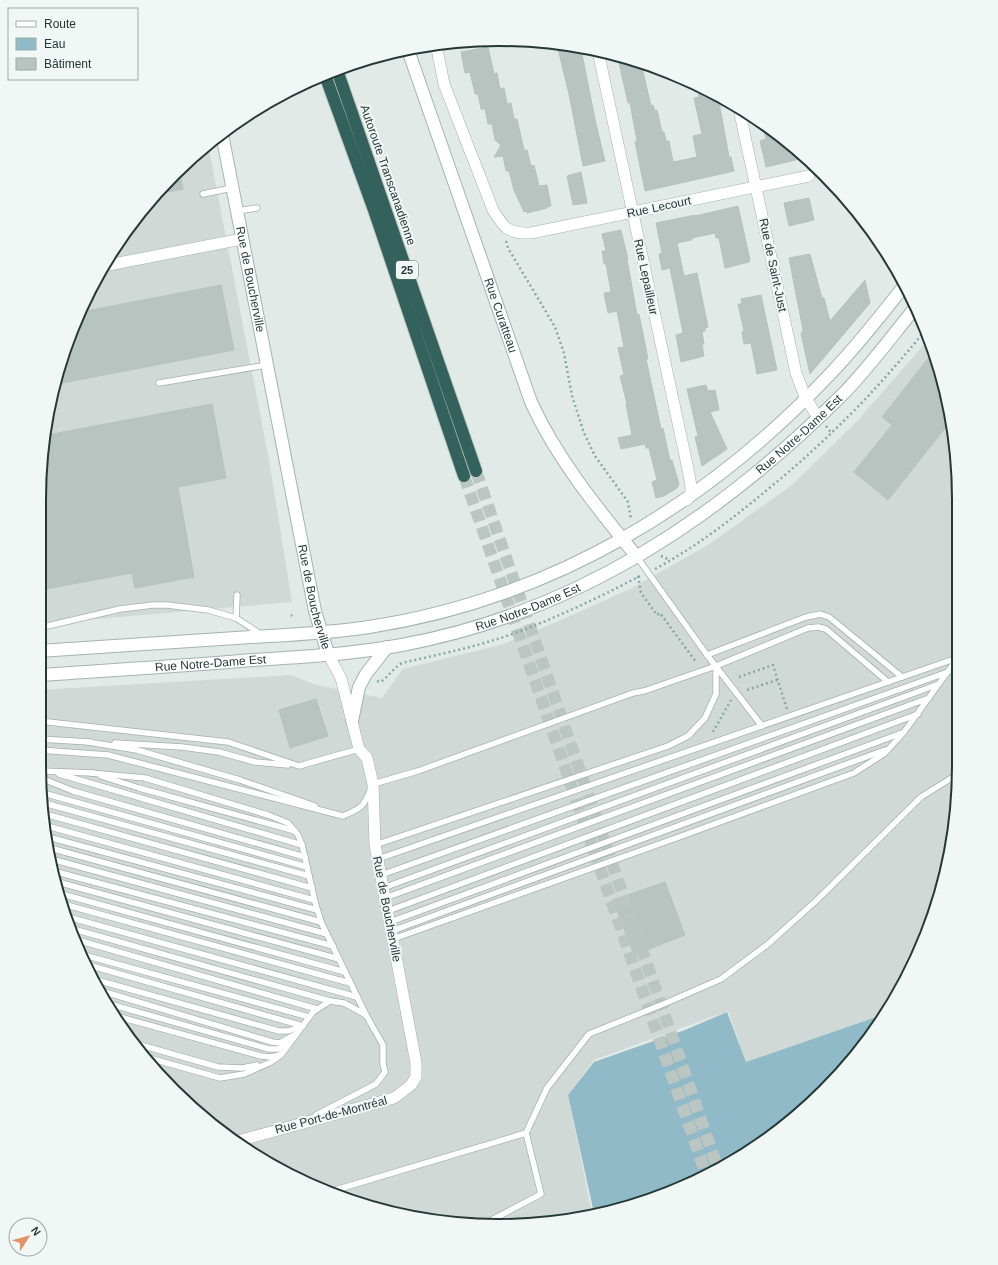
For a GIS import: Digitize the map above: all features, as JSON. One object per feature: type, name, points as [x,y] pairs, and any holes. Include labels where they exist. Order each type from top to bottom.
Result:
[{"type":"highway","name":"Autoroute Transcanadienne","points":[[339,75],[476,471]]},
{"type":"highway","name":"Autoroute Transcanadienne","points":[[327,80],[374,210],[464,476]]},
{"type":"main road","name":"Rue Curatteau","points":[[410,55],[531,402],[547,434],[562,457],[637,557]]},
{"type":"main road","name":"Rue de Boucherville","points":[[223,140],[312,596],[328,654]]},
{"type":"main road","name":"Rue Notre-Dame Est","points":[[46,651],[342,631],[392,623],[440,612],[485,600],[543,578],[623,540],[686,500],[745,453],[806,399],[848,354],[901,290]]},
{"type":"main road","name":"Rue Notre-Dame Est","points":[[46,674],[328,654],[387,647],[447,634],[505,617],[565,594],[620,567],[681,529],[728,496],[822,421],[911,312]]},
{"type":"main road","points":[[352,721],[359,687],[366,674],[387,647]]},
{"type":"street","points":[[437,50],[444,84],[493,210],[507,235]]},
{"type":"street","name":"Rue Lepailleur","points":[[599,58],[690,478],[691,494],[686,500]]},
{"type":"street","name":"Rue de Saint-Just","points":[[740,116],[796,373],[806,399],[822,421]]},
{"type":"street","name":"Rue Lecourt","points":[[507,235],[531,233],[810,176]]},
{"type":"street","points":[[112,264],[242,239]]},
{"type":"street","name":"Rue de Boucherville","points":[[328,654],[341,678],[359,749],[367,758],[373,784],[375,845],[416,1063],[416,1077]]},
{"type":"street","name":"Rue Port-de-Montréal","points":[[243,1140],[394,1098],[411,1085],[416,1077]]},
{"type":"lane","points":[[203,194],[232,188]]},
{"type":"lane","points":[[237,211],[256,208]]},
{"type":"lane","points":[[159,384],[267,365]]},
{"type":"lane","points":[[637,557],[707,655],[762,726]]},
{"type":"lane","points":[[236,618],[237,595]]},
{"type":"lane","points":[[46,627],[120,609],[153,605],[186,607],[215,612],[236,618],[264,636]]},
{"type":"lane","points":[[707,655],[806,617],[820,614],[829,617],[902,677]]},
{"type":"lane","points":[[46,751],[108,755],[343,816],[358,810],[366,802],[373,784],[418,771],[633,693],[644,691],[716,666],[808,628],[826,629],[888,682]]},
{"type":"lane","points":[[378,859],[952,659]]},
{"type":"lane","points":[[375,845],[668,746],[688,736],[705,718],[716,694],[716,666]]},
{"type":"lane","points":[[391,926],[679,838],[854,773],[885,753],[918,714],[952,666]]},
{"type":"lane","points":[[381,874],[948,672]]},
{"type":"lane","points":[[384,893],[939,684]]},
{"type":"lane","points":[[384,893],[929,698]]},
{"type":"lane","points":[[391,926],[918,714]]},
{"type":"lane","points":[[46,722],[228,742],[299,766]]},
{"type":"lane","points":[[391,926],[904,732]]},
{"type":"lane","points":[[46,739],[182,747],[219,752],[255,762],[299,766],[359,749]]},
{"type":"lane","points":[[88,742],[137,750],[240,780],[343,816]]},
{"type":"lane","points":[[391,926],[889,748]]},
{"type":"lane","points":[[46,772],[91,773],[145,778],[268,815],[288,823],[295,831],[302,845],[314,900],[321,922],[366,1015],[383,1045],[383,1064],[385,1072],[376,1084],[297,1125]]},
{"type":"lane","points":[[51,772],[302,845]]},
{"type":"lane","points":[[91,773],[139,788],[295,831]]},
{"type":"lane","points":[[494,1219],[540,1194],[526,1133],[547,1088],[589,1034],[666,1003],[721,978],[768,944],[817,900],[921,797],[952,778]]},
{"type":"lane","points":[[46,780],[74,791],[305,856]]},
{"type":"lane","points":[[47,794],[307,867]]},
{"type":"lane","points":[[48,804],[309,876]]},
{"type":"lane","points":[[49,815],[312,888]]},
{"type":"lane","points":[[50,827],[314,900]]},
{"type":"lane","points":[[52,838],[317,910]]},
{"type":"lane","points":[[54,849],[321,922]]},
{"type":"lane","points":[[56,860],[327,934]]},
{"type":"lane","points":[[59,873],[333,946]]},
{"type":"lane","points":[[61,883],[338,959]]},
{"type":"lane","points":[[65,895],[345,972]]},
{"type":"lane","points":[[68,905],[350,983]]},
{"type":"lane","points":[[72,918],[357,997]]},
{"type":"lane","points":[[77,930],[344,1004],[366,1015]]},
{"type":"lane","points":[[81,941],[317,1009]]},
{"type":"lane","points":[[88,956],[309,1017]]},
{"type":"lane","points":[[93,966],[303,1026]]},
{"type":"lane","points":[[101,980],[279,1031],[288,1031],[303,1026]]},
{"type":"lane","points":[[107,993],[272,1042],[280,1043],[298,1033]]},
{"type":"lane","points":[[154,1059],[220,1078],[244,1074],[271,1062],[281,1055],[313,1012],[330,1001]]},
{"type":"lane","points":[[115,1005],[269,1049],[279,1049],[290,1043]]},
{"type":"lane","points":[[122,1018],[262,1056],[270,1057],[281,1055]]},
{"type":"lane","points":[[143,1046],[218,1066],[242,1068],[271,1062]]},
{"type":"lane","points":[[338,1189],[526,1133]]},
{"type":"path","points":[[507,235],[511,254],[555,327],[563,348],[572,396],[584,433],[595,456],[628,502],[631,520]]},
{"type":"path","name":"Rue Notre-Dame Est","points":[[666,558],[666,562],[702,540],[750,504],[832,434],[864,401],[921,334]]},
{"type":"path","points":[[822,421],[832,434]]},
{"type":"path","points":[[636,572],[639,577],[642,593],[657,615],[660,613],[696,662]]},
{"type":"path","name":"Rue Notre-Dame Est","points":[[375,679],[378,681],[383,680],[392,670],[402,663],[486,642],[554,618],[639,577]]},
{"type":"path","points":[[739,677],[772,666],[787,709]]},
{"type":"path","points":[[747,690],[778,680]]},
{"type":"path","points":[[712,732],[731,699]]},
{"type":"shaded area","points":[[209,151],[269,460],[292,602],[46,623],[47,469],[55,411],[61,382],[70,353],[80,326],[93,299],[122,247],[158,200]]},
{"type":"shaded area","points":[[925,344],[937,382],[948,440],[951,469],[951,796],[943,854],[937,883],[928,912],[918,939],[905,966],[876,1017],[746,1062],[728,1011],[594,1060],[568,1095],[591,1209],[529,1218],[469,1218],[440,1215],[382,1204],[326,1185],[272,1158],[247,1143],[200,1107],[158,1065],[122,1018],[93,966],[80,939],[61,883],[50,825],[47,796],[46,690],[291,675],[316,685],[382,698],[403,669],[504,644],[630,589],[708,545],[792,485],[859,419]]},
{"type":"water","points":[[727,1012],[746,1062],[877,1017],[840,1065],[798,1107],[751,1143],[726,1158],[672,1185],[616,1204],[593,1209],[568,1095],[594,1062],[685,1030]]},
{"type":"building","points":[[488,47],[494,74],[497,73],[500,89],[504,88],[507,104],[511,103],[514,119],[517,119],[524,150],[527,150],[531,166],[534,165],[539,186],[547,185],[551,206],[547,208],[527,213],[527,211],[524,212],[514,190],[509,171],[506,171],[503,156],[494,157],[501,145],[495,140],[492,124],[488,124],[485,109],[481,109],[478,94],[475,94],[470,72],[465,73],[461,52]]},
{"type":"building","points":[[558,50],[582,54],[605,161],[583,166],[569,94]]},
{"type":"building","points":[[619,62],[642,69],[651,106],[653,105],[655,111],[657,110],[662,132],[664,132],[666,141],[669,141],[673,162],[697,157],[693,136],[702,134],[694,98],[699,97],[698,93],[719,104],[729,157],[731,157],[734,171],[645,191],[635,142],[637,141],[630,103],[628,103]]},
{"type":"building","points":[[764,132],[799,159],[766,167],[760,141],[766,139]]},
{"type":"building","points":[[581,172],[587,203],[573,205],[567,176]]},
{"type":"building","points":[[181,177],[183,189],[166,192]]},
{"type":"building","points":[[809,198],[814,220],[789,226],[784,203]]},
{"type":"building","points":[[738,206],[750,260],[749,262],[725,268],[719,238],[716,238],[715,233],[677,243],[684,276],[697,273],[708,327],[702,332],[704,356],[681,362],[676,335],[683,333],[670,268],[662,270],[659,254],[662,253],[656,223]]},
{"type":"building","points":[[621,230],[661,429],[663,428],[670,461],[672,460],[679,484],[677,488],[664,496],[656,498],[652,482],[657,480],[649,448],[646,448],[645,444],[621,449],[618,438],[632,435],[627,404],[620,376],[624,375],[618,348],[624,347],[617,311],[608,313],[604,293],[611,292],[606,264],[604,264],[602,251],[606,251],[602,234]]},
{"type":"building","points":[[810,254],[830,321],[865,280],[870,303],[810,374],[801,334],[803,330],[789,258]]},
{"type":"building","points":[[221,285],[234,350],[61,383],[70,353],[87,311]]},
{"type":"building","points":[[761,295],[777,370],[757,374],[751,343],[744,344],[742,332],[744,331],[738,304],[742,304],[741,299]]},
{"type":"building","points":[[929,357],[937,382],[946,427],[888,500],[854,472],[892,425],[882,417]]},
{"type":"building","points":[[706,385],[708,391],[715,390],[719,410],[710,412],[727,449],[702,466],[695,437],[698,436],[687,389]]},
{"type":"building","points":[[212,404],[226,478],[178,487],[194,577],[135,588],[132,573],[46,589],[46,499],[47,469],[51,434]]},
{"type":"building","points":[[316,699],[328,736],[290,748],[279,710]]},
{"type":"building","points":[[665,882],[685,935],[634,955],[613,900]]},
{"type":"tunnel","points":[[476,471],[716,1163]]},
{"type":"tunnel","points":[[464,476],[704,1169]]}]
